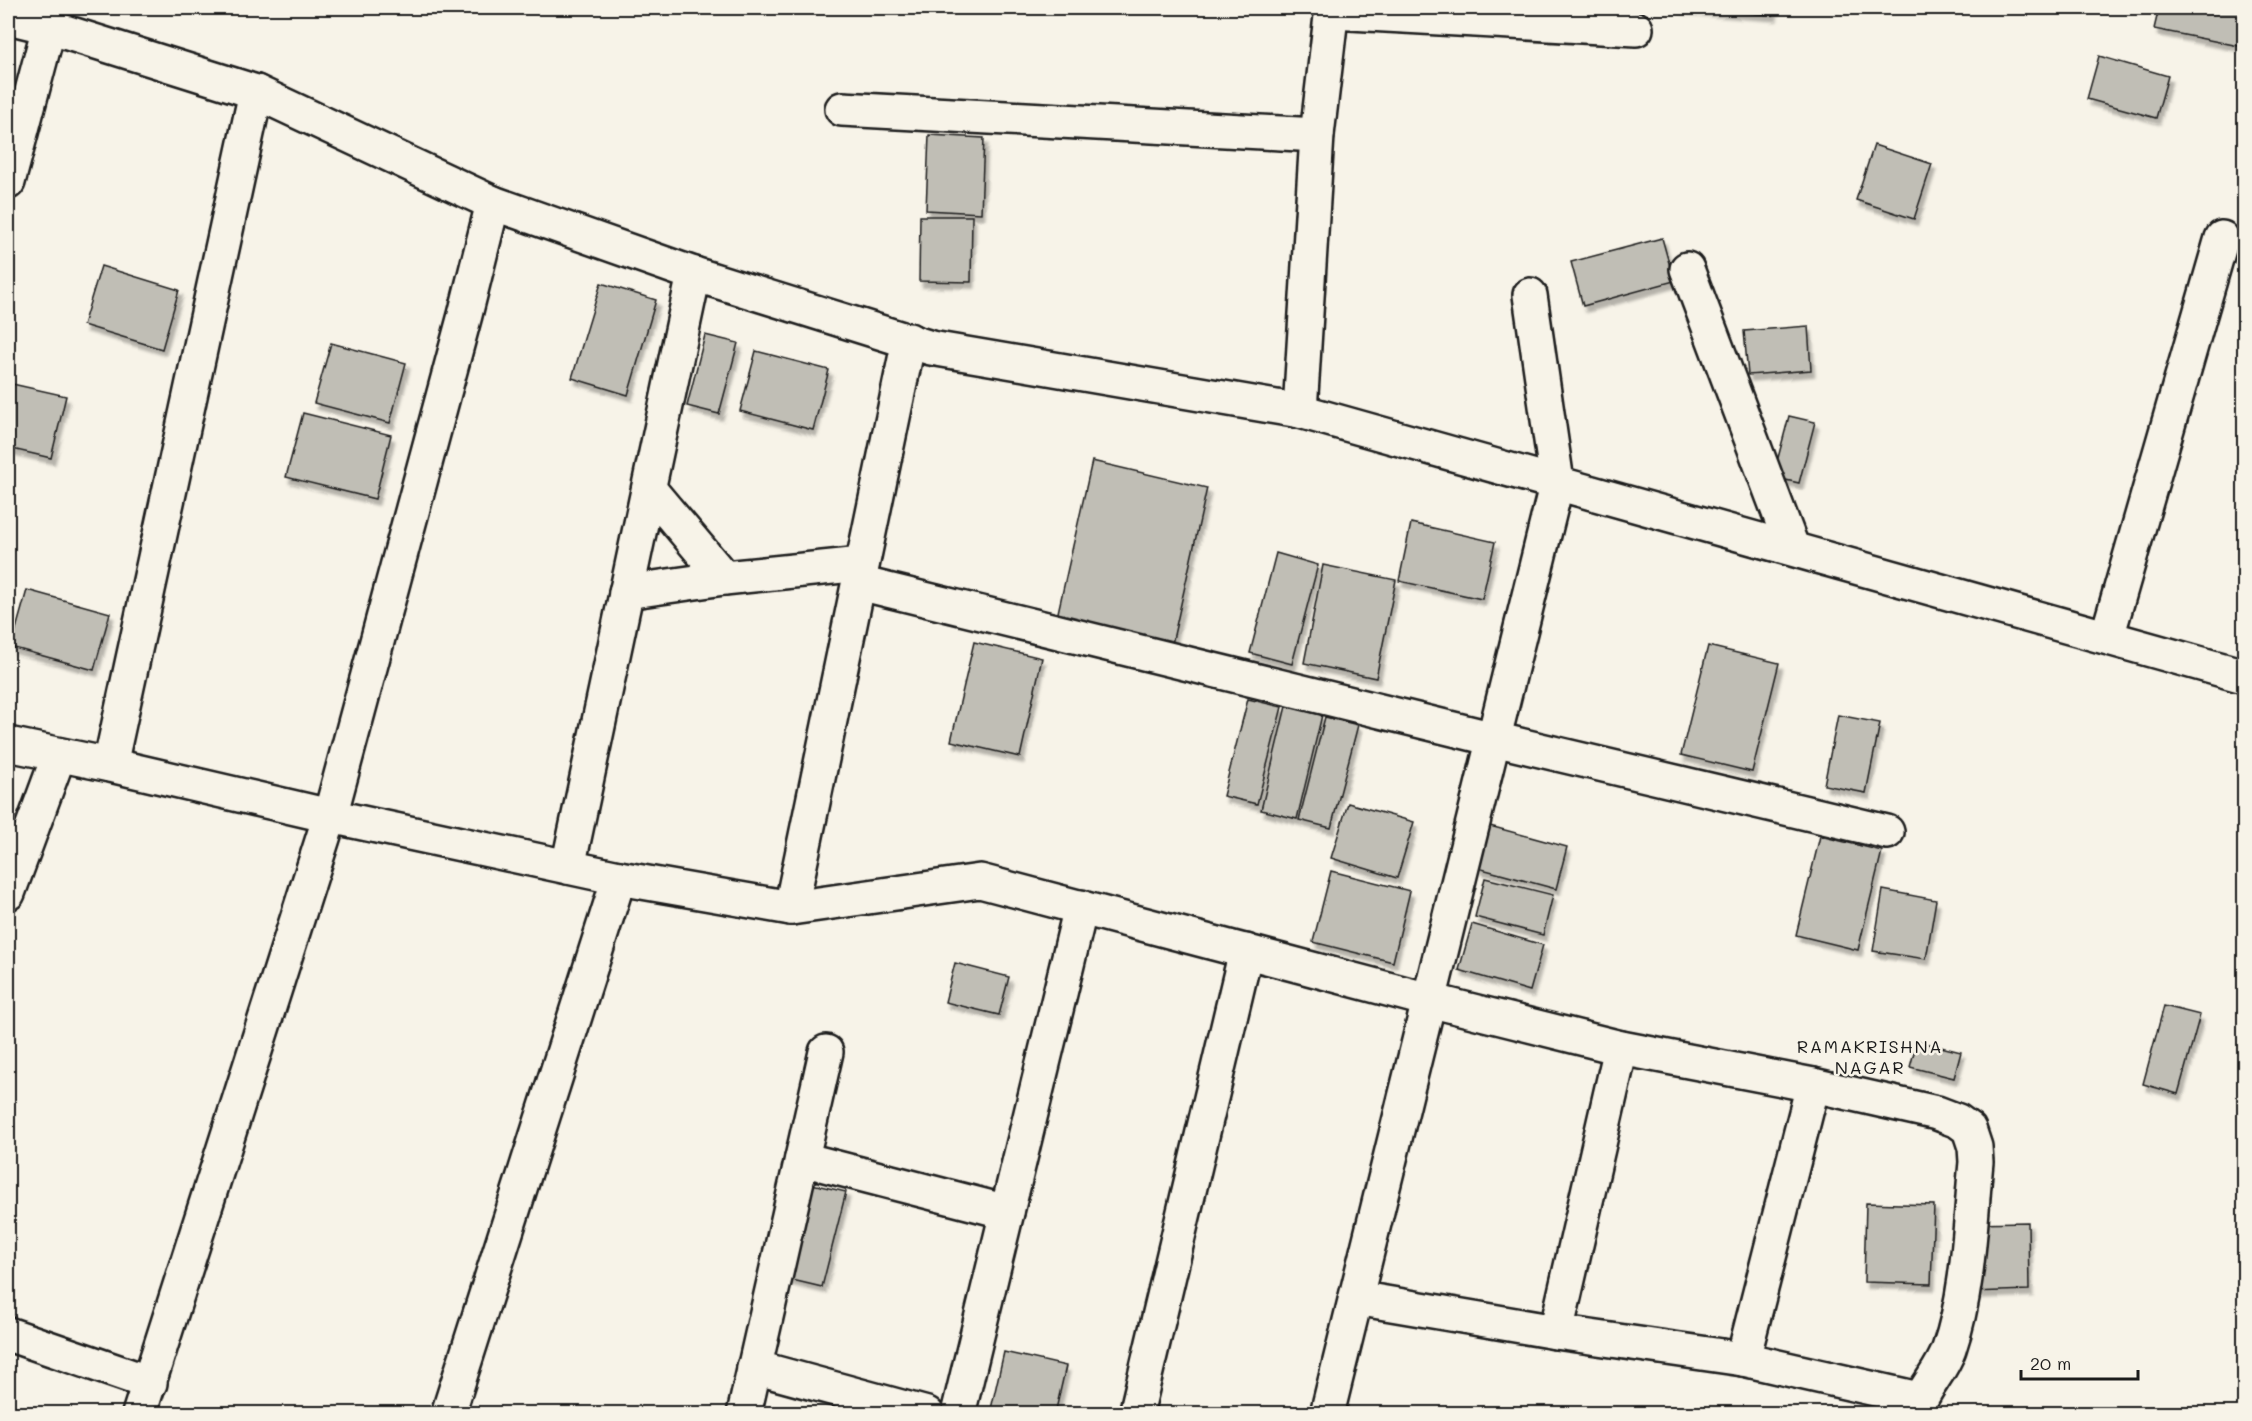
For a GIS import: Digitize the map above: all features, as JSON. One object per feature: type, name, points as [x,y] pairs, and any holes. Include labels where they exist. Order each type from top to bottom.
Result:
[{"type":"street","points":[[1300,411],[1317,135],[1332,10],[1636,28]]},
{"type":"street","points":[[8,17],[49,27],[256,92],[493,203],[694,274],[931,348],[1300,411],[2244,676]]},
{"type":"street","points":[[8,182],[49,27]]},
{"type":"street","points":[[110,765],[256,92]]},
{"type":"street","points":[[842,109],[1317,135]]},
{"type":"street","points":[[139,1413],[330,816],[493,203]]},
{"type":"street","points":[[2107,637],[2222,238]]},
{"type":"street","points":[[1687,269],[1792,548]]},
{"type":"street","points":[[568,867],[694,274]]},
{"type":"street","points":[[1327,1413],[1557,483],[1530,295]]},
{"type":"street","points":[[791,908],[909,340]]},
{"type":"street","points":[[649,489],[724,578]]},
{"type":"street","points":[[626,592],[724,578],[860,574],[1494,739],[1887,832]]},
{"type":"street","points":[[8,744],[619,878],[791,908],[980,881],[1429,1000],[1621,1048],[1813,1085],[1937,1113],[1958,1121],[1969,1129],[1976,1147],[1962,1297],[1949,1350],[1917,1406],[1743,1359],[1556,1332],[1356,1298]]},
{"type":"street","points":[[8,893],[59,755]]},
{"type":"street","points":[[448,1413],[619,878]]},
{"type":"street","points":[[958,1413],[1081,907]]},
{"type":"street","points":[[1136,1413],[1246,951]]},
{"type":"street","points":[[1556,1332],[1621,1048]]},
{"type":"street","points":[[744,1413],[826,1052]]},
{"type":"street","points":[[1743,1359],[1813,1085]]},
{"type":"street","points":[[802,1160],[1007,1212]]},
{"type":"street","points":[[8,1335],[150,1383]]},
{"type":"street","points":[[754,1367],[927,1413]]},
{"type":"building","points":[[1679,8],[1774,8],[1773,15]]},
{"type":"building","points":[[2159,8],[2244,8],[2244,47],[2154,29]]},
{"type":"building","points":[[2099,56],[2168,76],[2156,118],[2087,99]]},
{"type":"building","points":[[929,135],[984,138],[981,213],[926,210]]},
{"type":"building","points":[[1874,145],[1932,164],[1914,219],[1856,200]]},
{"type":"building","points":[[920,216],[972,216],[971,282],[919,281]]},
{"type":"building","points":[[1662,238],[1674,281],[1583,306],[1571,262]]},
{"type":"building","points":[[101,266],[179,290],[162,349],[83,325]]},
{"type":"building","points":[[601,283],[656,300],[628,395],[572,378]]},
{"type":"building","points":[[1808,326],[1811,370],[1748,375],[1744,331]]},
{"type":"building","points":[[705,335],[738,343],[719,414],[687,406]]},
{"type":"building","points":[[331,343],[406,363],[390,423],[314,403]]},
{"type":"building","points":[[756,351],[829,370],[813,430],[740,411]]},
{"type":"building","points":[[8,383],[66,396],[51,458],[8,448]]},
{"type":"building","points":[[303,413],[391,435],[375,499],[286,477]]},
{"type":"building","points":[[1789,416],[1815,422],[1799,483],[1773,477]]},
{"type":"building","points":[[1092,461],[1207,488],[1172,644],[1057,617]]},
{"type":"building","points":[[1411,523],[1495,542],[1482,599],[1399,581]]},
{"type":"building","points":[[1276,553],[1318,565],[1292,664],[1250,653]]},
{"type":"building","points":[[1323,565],[1396,580],[1376,678],[1304,663]]},
{"type":"building","points":[[27,590],[110,613],[94,670],[11,647]]},
{"type":"building","points":[[974,642],[1042,658],[1020,757],[951,741]]},
{"type":"building","points":[[1708,646],[1779,663],[1752,772],[1681,755]]},
{"type":"building","points":[[1248,699],[1282,707],[1257,804],[1223,796]]},
{"type":"building","points":[[1286,706],[1322,715],[1297,819],[1261,810]]},
{"type":"building","points":[[1838,715],[1880,723],[1866,793],[1824,785]]},
{"type":"building","points":[[1325,717],[1358,725],[1331,828],[1299,820]]},
{"type":"building","points":[[1348,803],[1414,822],[1397,878],[1331,858]]},
{"type":"building","points":[[1490,826],[1567,847],[1556,889],[1478,868]]},
{"type":"building","points":[[1820,836],[1882,851],[1858,950],[1796,935]]},
{"type":"building","points":[[1331,871],[1410,891],[1393,962],[1313,942]]},
{"type":"building","points":[[1485,878],[1553,895],[1543,935],[1475,917]]},
{"type":"building","points":[[1883,890],[1936,900],[1926,959],[1873,951]]},
{"type":"building","points":[[1472,924],[1543,945],[1530,991],[1459,970]]},
{"type":"building","points":[[955,963],[1009,977],[999,1015],[945,1002]]},
{"type":"building","points":[[2164,1006],[2200,1015],[2178,1094],[2143,1084]]},
{"type":"building","points":[[1917,1041],[1961,1052],[1954,1078],[1910,1067]]},
{"type":"building","points":[[812,1184],[846,1192],[822,1287],[788,1279]]},
{"type":"building","points":[[1866,1203],[1934,1205],[1931,1284],[1864,1282]]},
{"type":"building","points":[[2028,1222],[2029,1290],[1972,1292],[1971,1223]]},
{"type":"building","points":[[1004,1352],[1066,1366],[1055,1414],[1011,1414],[991,1409]]},
{"type":"district","name":"RAMAKRISHNA NAGAR","points":[[1870,1057]]}]
